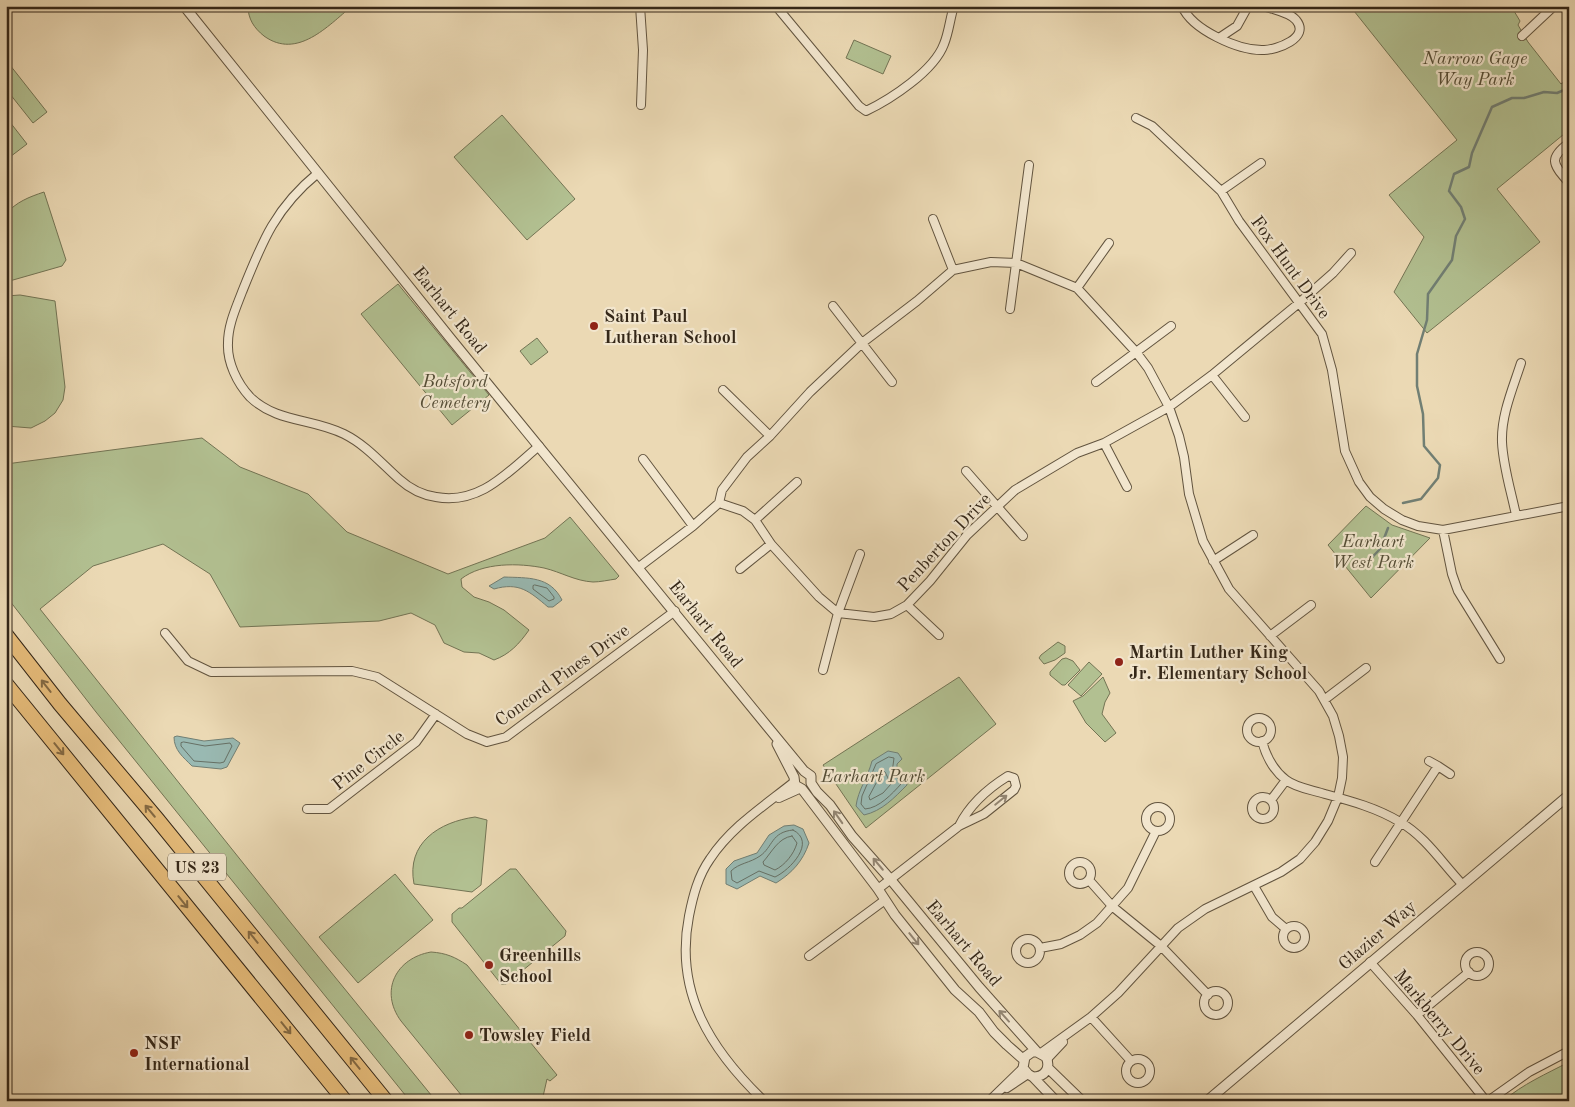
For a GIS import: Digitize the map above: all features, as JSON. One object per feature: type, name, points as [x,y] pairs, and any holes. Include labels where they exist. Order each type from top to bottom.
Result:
[{"type":"highway","name":"US 23","points":[[6,635],[60,704],[157,819],[386,1101]]},
{"type":"highway","name":"US 23","points":[[6,684],[345,1101]]},
{"type":"street","name":"Earhart Road","points":[[184,6],[539,446],[804,771],[811,776],[811,783],[830,805],[852,836],[891,880],[979,987],[1082,1101]]},
{"type":"street","points":[[640,6],[643,50],[641,105]]},
{"type":"street","points":[[776,6],[859,106],[866,111],[879,105],[923,73],[935,60],[944,45],[954,6]]},
{"type":"street","points":[[1182,6],[1189,18],[1200,28],[1219,38],[1247,48],[1265,50],[1287,44],[1297,36],[1299,25],[1295,19],[1264,6]]},
{"type":"street","points":[[1219,38],[1237,26],[1247,8],[1251,6]]},
{"type":"street","points":[[1522,36],[1551,9]]},
{"type":"street","name":"Fox Hunt Drive","points":[[1136,118],[1152,126],[1221,190],[1239,221],[1322,334],[1332,370],[1345,451],[1359,482],[1370,497],[1384,509],[1418,526],[1443,530],[1569,506]]},
{"type":"street","points":[[1569,143],[1555,156],[1554,163],[1556,169],[1569,183]]},
{"type":"street","points":[[1221,190],[1261,163]]},
{"type":"street","points":[[1010,310],[1029,165]]},
{"type":"street","points":[[318,173],[296,192],[280,211],[268,230],[234,314],[228,333],[228,356],[244,390],[261,406],[280,416],[320,424],[351,438],[370,451],[400,480],[420,493],[431,497],[454,499],[475,494],[496,482],[539,446]]},
{"type":"street","points":[[933,219],[952,270]]},
{"type":"street","points":[[1078,288],[1109,242]]},
{"type":"street","name":"Penberton Drive","points":[[838,613],[874,618],[891,614],[907,605],[930,581],[967,535],[1015,490],[1077,453],[1104,443],[1169,407],[1212,375],[1299,303],[1333,273],[1351,253]]},
{"type":"street","points":[[639,567],[693,526],[719,503],[722,490],[746,457],[770,436],[810,392],[862,343],[917,301],[952,270],[991,262],[1016,263],[1078,288],[1136,352],[1148,368],[1169,407],[1182,450],[1195,520],[1203,541],[1229,589],[1320,691],[1333,716],[1339,736],[1343,757],[1342,778],[1338,798],[1328,821],[1315,842],[1300,859],[1281,872],[1205,909],[1178,928],[1118,993],[1043,1058],[1043,1075],[1027,1070]]},
{"type":"street","points":[[833,306],[892,382]]},
{"type":"street","points":[[1096,382],[1171,326]]},
{"type":"street","points":[[1516,515],[1502,442],[1503,422],[1522,363]]},
{"type":"street","points":[[1212,375],[1246,417]]},
{"type":"street","points":[[723,390],[770,436]]},
{"type":"street","points":[[1104,443],[1127,487]]},
{"type":"street","points":[[644,459],[693,526]]},
{"type":"street","points":[[966,471],[1023,536]]},
{"type":"street","points":[[755,520],[797,482]]},
{"type":"street","points":[[719,503],[743,511],[755,520],[771,544],[819,597],[838,613]]},
{"type":"street","points":[[1443,530],[1452,574],[1458,591],[1500,660]]},
{"type":"street","points":[[1213,561],[1253,535]]},
{"type":"street","points":[[740,569],[771,544]]},
{"type":"street","points":[[823,670],[838,613],[860,554]]},
{"type":"street","points":[[907,605],[939,635]]},
{"type":"street","points":[[1270,636],[1311,605]]},
{"type":"street","name":"Concord Pines Drive","points":[[165,633],[188,661],[211,672],[352,671],[377,677],[467,734],[487,742],[506,737],[675,611]]},
{"type":"street","points":[[1324,700],[1366,668]]},
{"type":"street","name":"Pine Circle","points":[[307,809],[329,809],[416,742],[436,714]]},
{"type":"street","name":"Earhart Road","points":[[767,726],[797,784],[895,915],[956,990],[979,1012],[994,1032],[1056,1101]]},
{"type":"street","points":[[1262,741],[1266,756],[1286,780],[1372,808],[1401,822],[1417,834],[1435,852],[1462,884]]},
{"type":"street","points":[[1429,761],[1450,774]]},
{"type":"street","points":[[1375,862],[1438,766]]},
{"type":"street","points":[[764,1101],[750,1087],[707,1033],[690,989],[686,965],[685,935],[693,897],[709,860],[744,821],[797,784],[799,772],[804,771]]},
{"type":"street","points":[[878,890],[959,826],[984,814],[1014,790],[1016,786],[1014,778],[1008,776],[973,803],[959,826]]},
{"type":"street","points":[[1271,800],[1286,780]]},
{"type":"street","points":[[797,784],[808,788],[811,783]]},
{"type":"street","name":"Glazier Way","points":[[1208,1101],[1569,795]]},
{"type":"street","points":[[1040,948],[1061,944],[1080,935],[1097,923],[1113,907],[1128,888],[1156,831]]},
{"type":"street","points":[[1089,880],[1113,907],[1161,946],[1208,995]]},
{"type":"street","points":[[1254,886],[1272,917],[1286,929]]},
{"type":"street","points":[[809,956],[885,900]]},
{"type":"street","name":"Markberry Drive","points":[[1370,962],[1417,1015],[1487,1101]]},
{"type":"street","points":[[1417,1015],[1469,972]]},
{"type":"street","points":[[1091,1017],[1131,1061]]},
{"type":"street","points":[[1487,1101],[1529,1072],[1569,1051]]},
{"type":"street","points":[[989,1101],[1027,1070],[1028,1054],[1043,1058]]},
{"type":"green space","points":[[248,6],[352,6],[311,38],[288,44],[276,42],[260,33],[250,19]]},
{"type":"green space","name":"Narrow Gage Way Park","points":[[1350,6],[1511,6],[1520,21],[1518,25],[1528,42],[1561,84],[1569,78],[1569,130],[1497,189],[1540,242],[1427,333],[1394,292],[1424,237],[1389,195],[1457,140]]},
{"type":"green space","points":[[854,40],[891,56],[883,74],[846,58]]},
{"type":"green space","points":[[6,60],[47,112],[33,123],[6,89]]},
{"type":"green space","points":[[502,115],[575,199],[527,240],[454,157]]},
{"type":"green space","points":[[6,117],[27,144],[6,160]]},
{"type":"green space","points":[[44,192],[66,260],[62,266],[6,282],[6,214],[23,200]]},
{"type":"green space","name":"Botsford Cemetery","points":[[398,284],[489,395],[452,425],[361,314]]},
{"type":"green space","points":[[20,295],[55,301],[65,387],[63,400],[55,413],[31,428],[6,426],[6,296]]},
{"type":"green space","points":[[537,338],[548,352],[531,365],[520,351]]},
{"type":"green space","points":[[202,438],[240,467],[308,494],[347,532],[448,574],[545,538],[570,517],[619,576],[616,579],[593,582],[580,580],[544,568],[524,565],[501,565],[480,569],[461,579],[462,587],[474,597],[504,610],[529,630],[514,648],[494,660],[479,653],[464,652],[444,643],[435,625],[411,613],[379,621],[240,627],[210,574],[163,544],[93,566],[40,609],[436,1101],[410,1101],[96,712],[6,596],[6,464]]},
{"type":"green space","name":"Earhart West Park","points":[[1366,506],[1392,525],[1430,538],[1371,598],[1328,545]]},
{"type":"green space","points":[[1058,642],[1065,646],[1065,653],[1055,660],[1044,664],[1039,658]]},
{"type":"green space","points":[[1066,658],[1073,661],[1080,670],[1065,685],[1062,685],[1050,675],[1050,672],[1062,659]]},
{"type":"green space","points":[[1089,662],[1102,674],[1081,696],[1068,685]]},
{"type":"green space","name":"Earhart Park","points":[[959,677],[996,724],[866,828],[823,765]]},
{"type":"green space","points":[[1103,677],[1110,693],[1102,714],[1116,733],[1105,742],[1086,723],[1073,701],[1083,696]]},
{"type":"green space","points":[[475,817],[487,820],[481,885],[472,892],[414,884],[413,870],[415,857],[420,846],[428,837],[449,824]]},
{"type":"green space","points":[[510,869],[516,869],[566,931],[565,936],[506,984],[501,984],[452,922],[452,914]]},
{"type":"green space","points":[[395,874],[433,920],[358,983],[319,937]]},
{"type":"green space","points":[[431,952],[450,956],[467,965],[557,1075],[550,1081],[547,1079],[542,1101],[466,1101],[401,1021],[391,998],[395,978],[408,961],[419,955]]},
{"type":"green space","points":[[1569,1062],[1569,1101],[1503,1101],[1527,1084]]},
{"type":"water","points":[[504,577],[530,578],[545,582],[557,592],[562,600],[553,607],[548,607],[523,589],[503,587],[494,589],[489,586]]},
{"type":"water","points":[[174,737],[204,741],[233,738],[240,743],[227,767],[221,769],[192,766],[177,750]]},
{"type":"water","points":[[888,751],[898,753],[902,759],[897,764],[897,771],[906,779],[907,785],[882,807],[864,815],[856,806],[859,794],[872,761]]},
{"type":"water","points":[[794,825],[803,829],[809,843],[800,861],[787,875],[776,883],[760,876],[737,889],[726,884],[726,869],[734,861],[757,853],[769,835],[784,826]]},
{"type":"waterway","points":[[1403,503],[1421,499],[1438,478],[1440,465],[1424,446],[1423,414],[1417,386],[1417,354],[1427,320],[1428,294],[1452,260],[1456,236],[1465,219],[1461,207],[1449,191],[1454,174],[1469,167],[1472,153],[1492,107],[1512,98],[1524,98],[1544,92],[1557,93],[1569,88]]},
{"type":"waterway","points":[[1362,568],[1380,549],[1388,528]]},
{"type":"place","name":"Saint Paul Lutheran School","points":[[594,326]]},
{"type":"place","name":"Martin Luther King Jr. Elementary School","points":[[1119,662]]},
{"type":"place","name":"Greenhills School","points":[[489,965]]},
{"type":"place","name":"Towsley Field","points":[[469,1035]]},
{"type":"place","name":"NSF International","points":[[134,1053]]}]
